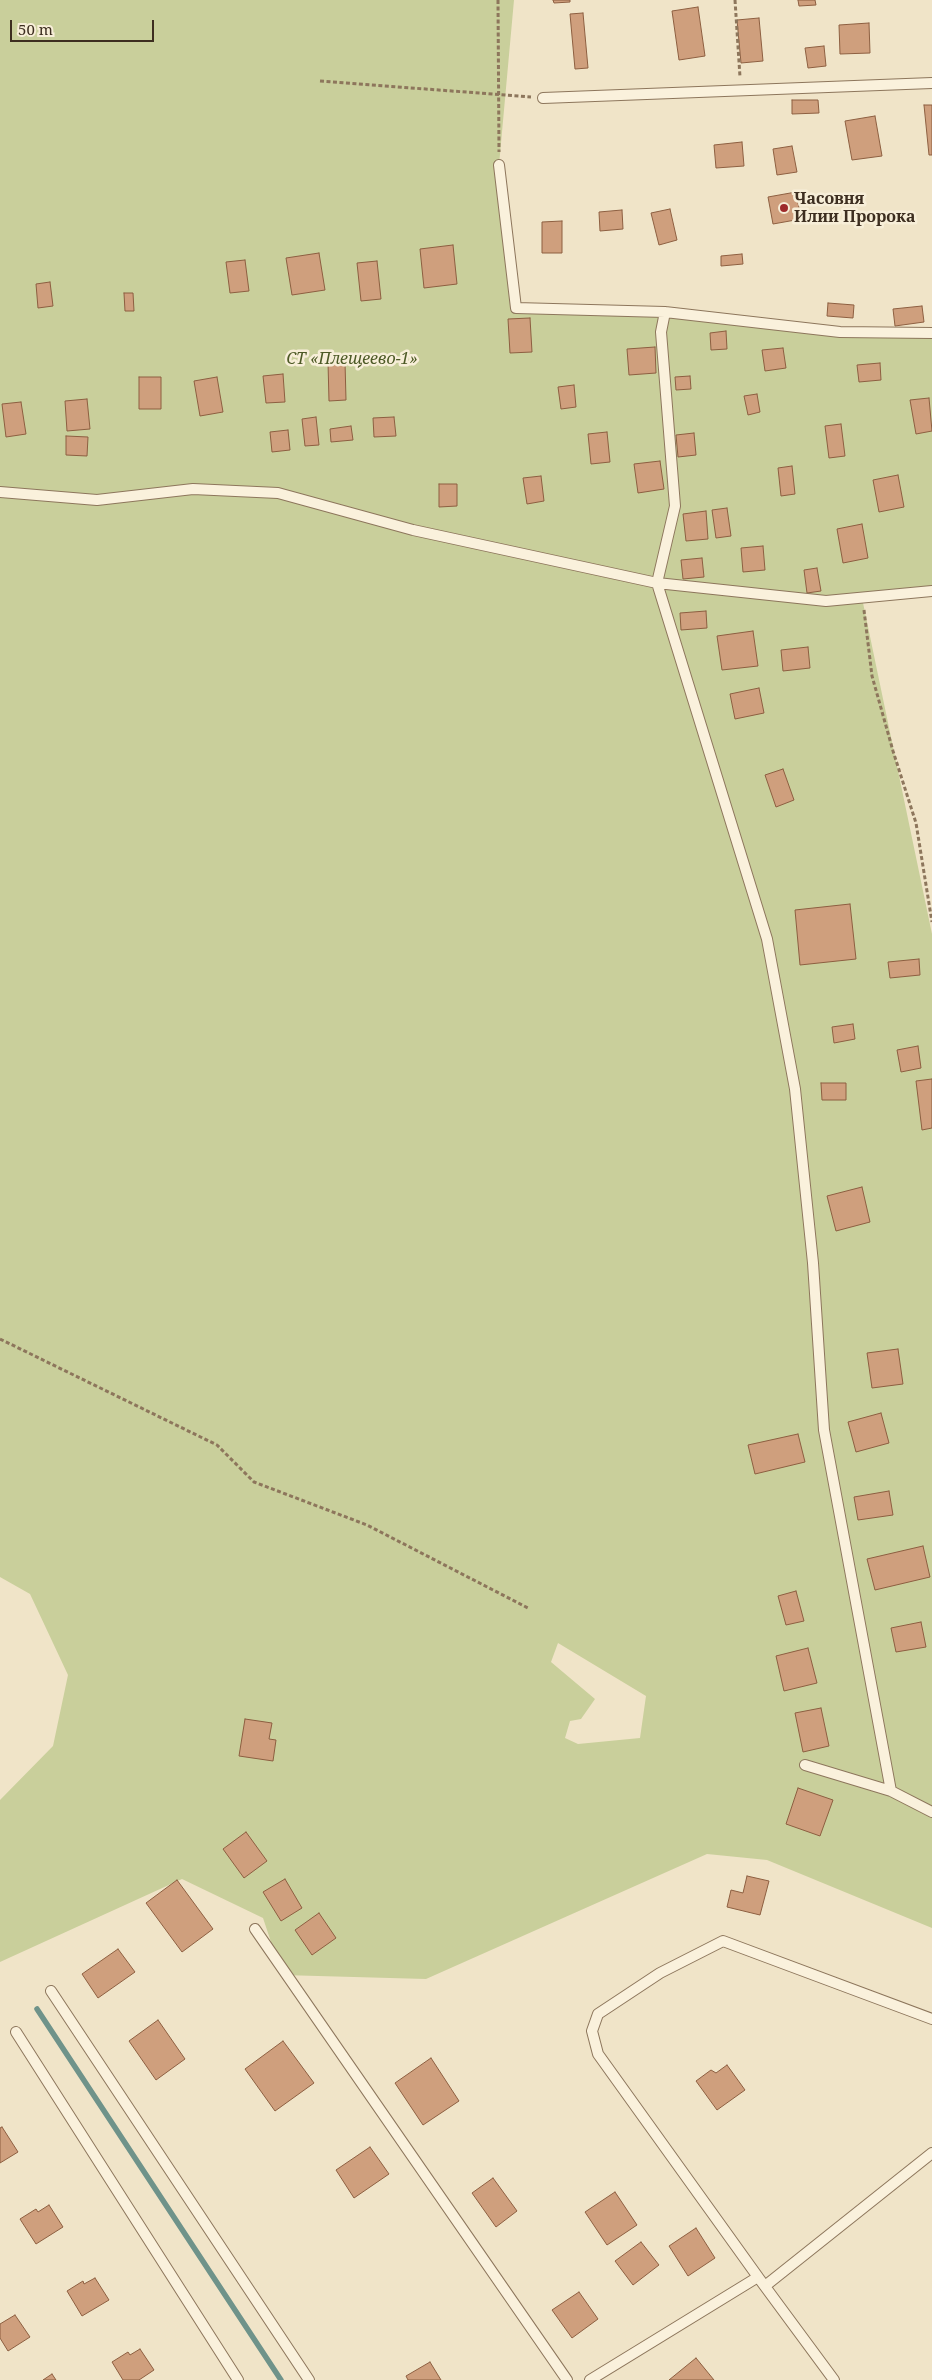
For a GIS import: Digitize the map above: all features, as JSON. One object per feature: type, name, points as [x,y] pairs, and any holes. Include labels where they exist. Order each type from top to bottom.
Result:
[{"type":"lane","points":[[543,98],[932,83]]},
{"type":"lane","points":[[499,165],[516,308],[665,312],[840,332],[932,333]]},
{"type":"lane","points":[[665,312],[661,332],[675,506],[657,583],[767,938],[796,1089],[813,1264],[824,1430],[891,1791]]},
{"type":"lane","points":[[0,492],[97,500],[193,489],[278,493],[413,530],[657,583],[826,601],[932,591]]},
{"type":"lane","points":[[805,1765],[891,1791],[932,1812]]},
{"type":"lane","points":[[255,1928],[567,2380]]},
{"type":"lane","points":[[834,2380],[598,2054],[592,2031],[598,2014],[660,1973],[723,1941],[932,2020]]},
{"type":"lane","points":[[51,1991],[309,2380]]},
{"type":"lane","points":[[16,2032],[238,2380]]},
{"type":"lane","points":[[765,2286],[932,2154]]},
{"type":"lane","points":[[590,2380],[758,2277]]},
{"type":"path","points":[[498,0],[499,165]]},
{"type":"path","points":[[735,0],[741,90]]},
{"type":"path","points":[[320,81],[543,98]]},
{"type":"path","points":[[862,597],[872,676],[916,823],[932,922]]},
{"type":"path","points":[[0,1339],[217,1445],[254,1482],[367,1525],[528,1608]]},
{"type":"green space","name":"СТ «Плещеево-1»","points":[[0,0],[514,0],[499,165],[516,307],[665,312],[840,332],[932,333],[932,591],[862,598],[932,934],[932,1928],[767,1860],[707,1854],[426,1979],[282,1975],[263,1918],[182,1879],[0,1962],[0,1800],[53,1746],[68,1675],[30,1594],[0,1577]],"holes":[[[558,1643],[646,1696],[640,1738],[578,1744],[565,1738],[570,1721],[581,1719],[595,1699],[551,1662]]]},
{"type":"building","points":[[553,0],[570,0],[570,2],[554,3]]},
{"type":"building","points":[[798,0],[815,0],[816,5],[799,6]]},
{"type":"building","points":[[698,7],[705,56],[679,60],[672,11]]},
{"type":"building","points":[[583,13],[588,68],[575,69],[570,14]]},
{"type":"building","points":[[759,18],[763,61],[741,63],[737,20]]},
{"type":"building","points":[[869,23],[870,53],[840,54],[839,25]]},
{"type":"building","points":[[824,46],[826,66],[808,68],[805,48]]},
{"type":"building","points":[[792,100],[818,100],[819,113],[792,114]]},
{"type":"building","points":[[924,105],[932,105],[932,155],[929,155]]},
{"type":"building","points":[[875,116],[882,156],[852,160],[845,121]]},
{"type":"building","points":[[742,142],[744,166],[716,168],[714,145]]},
{"type":"building","points":[[792,146],[797,172],[777,175],[773,149]]},
{"type":"building","name":"Часовня Илии Пророка","points":[[796,192],[801,219],[773,224],[768,197]]},
{"type":"building","points":[[670,209],[677,240],[659,245],[651,213]]},
{"type":"building","points":[[622,210],[623,229],[600,231],[599,212]]},
{"type":"building","points":[[562,221],[562,253],[542,253],[542,222]]},
{"type":"building","points":[[453,245],[457,284],[424,288],[420,249]]},
{"type":"building","points":[[319,253],[325,290],[292,295],[286,258]]},
{"type":"building","points":[[742,254],[743,264],[721,266],[721,256]]},
{"type":"building","points":[[245,260],[249,291],[230,293],[226,262]]},
{"type":"building","points":[[377,261],[381,299],[361,301],[357,263]]},
{"type":"building","points":[[50,282],[53,306],[38,308],[36,284]]},
{"type":"building","points":[[124,293],[133,293],[134,311],[125,311]]},
{"type":"building","points":[[828,303],[854,305],[853,318],[827,316]]},
{"type":"building","points":[[922,306],[924,322],[895,326],[893,309]]},
{"type":"building","points":[[530,318],[532,352],[510,353],[508,319]]},
{"type":"building","points":[[726,331],[727,349],[711,350],[710,333]]},
{"type":"building","points":[[655,347],[656,373],[629,375],[627,349]]},
{"type":"building","points":[[783,348],[786,368],[765,371],[762,350]]},
{"type":"building","points":[[328,362],[345,362],[346,400],[329,401]]},
{"type":"building","points":[[880,363],[881,380],[859,382],[857,365]]},
{"type":"building","points":[[283,374],[285,402],[266,403],[263,376]]},
{"type":"building","points":[[690,376],[691,389],[676,390],[675,377]]},
{"type":"building","points":[[139,377],[161,377],[161,409],[139,409]]},
{"type":"building","points":[[217,377],[223,412],[200,416],[194,381]]},
{"type":"building","points":[[574,385],[576,407],[561,409],[558,387]]},
{"type":"building","points":[[757,394],[760,412],[748,415],[744,396]]},
{"type":"building","points":[[929,398],[932,431],[916,434],[910,400]]},
{"type":"building","points":[[87,399],[90,429],[67,431],[65,401]]},
{"type":"building","points":[[21,402],[26,434],[6,437],[2,404]]},
{"type":"building","points":[[316,417],[319,445],[305,446],[302,419]]},
{"type":"building","points":[[394,417],[396,436],[374,437],[373,418]]},
{"type":"building","points":[[841,424],[845,456],[829,458],[825,426]]},
{"type":"building","points":[[351,426],[353,440],[331,442],[330,429]]},
{"type":"building","points":[[288,430],[290,450],[272,452],[270,432]]},
{"type":"building","points":[[607,432],[610,462],[591,464],[588,434]]},
{"type":"building","points":[[694,433],[696,455],[678,457],[676,435]]},
{"type":"building","points":[[66,436],[88,437],[87,456],[66,455]]},
{"type":"building","points":[[660,461],[664,489],[638,493],[634,464]]},
{"type":"building","points":[[792,466],[795,494],[781,496],[778,468]]},
{"type":"building","points":[[898,475],[904,507],[879,512],[873,480]]},
{"type":"building","points":[[541,476],[544,501],[527,504],[523,478]]},
{"type":"building","points":[[439,484],[457,484],[457,506],[439,507]]},
{"type":"building","points":[[727,508],[731,536],[716,538],[712,510]]},
{"type":"building","points":[[706,511],[708,539],[686,541],[683,514]]},
{"type":"building","points":[[862,524],[868,558],[843,563],[837,529]]},
{"type":"building","points":[[763,546],[765,570],[743,572],[741,548]]},
{"type":"building","points":[[702,558],[704,577],[683,579],[681,560]]},
{"type":"building","points":[[817,568],[821,591],[807,593],[804,570]]},
{"type":"building","points":[[706,611],[707,628],[681,630],[680,613]]},
{"type":"building","points":[[753,631],[758,666],[722,670],[717,636]]},
{"type":"building","points":[[808,647],[810,668],[783,671],[781,650]]},
{"type":"building","points":[[759,688],[764,713],[735,719],[730,694]]},
{"type":"building","points":[[783,769],[794,800],[776,807],[765,775]]},
{"type":"building","points":[[850,904],[856,959],[800,965],[795,910]]},
{"type":"building","points":[[919,959],[920,975],[890,978],[888,962]]},
{"type":"building","points":[[853,1024],[855,1039],[834,1043],[832,1027]]},
{"type":"building","points":[[918,1046],[921,1068],[901,1072],[897,1050]]},
{"type":"building","points":[[932,1079],[932,1128],[922,1130],[916,1081]]},
{"type":"building","points":[[821,1083],[846,1083],[846,1100],[822,1100]]},
{"type":"building","points":[[862,1187],[870,1222],[836,1231],[827,1196]]},
{"type":"building","points":[[898,1349],[903,1384],[872,1388],[867,1353]]},
{"type":"building","points":[[881,1413],[889,1443],[856,1452],[848,1422]]},
{"type":"building","points":[[798,1434],[805,1462],[755,1474],[748,1445]]},
{"type":"building","points":[[889,1491],[893,1515],[858,1520],[854,1497]]},
{"type":"building","points":[[923,1546],[930,1577],[875,1590],[867,1559]]},
{"type":"building","points":[[796,1591],[804,1621],[786,1625],[778,1596]]},
{"type":"building","points":[[921,1622],[926,1647],[896,1652],[891,1628]]},
{"type":"building","points":[[808,1648],[817,1683],[784,1691],[776,1656]]},
{"type":"building","points":[[821,1708],[829,1746],[803,1752],[795,1713]]},
{"type":"building","points":[[245,1719],[272,1723],[269,1739],[276,1740],[273,1761],[239,1756]]},
{"type":"building","points":[[798,1788],[833,1800],[820,1836],[786,1824]]},
{"type":"building","points":[[246,1832],[267,1861],[244,1878],[223,1849]]},
{"type":"building","points":[[747,1876],[769,1881],[760,1915],[727,1907],[731,1890],[743,1893]]},
{"type":"building","points":[[285,1879],[302,1908],[281,1921],[263,1892]]},
{"type":"building","points":[[177,1880],[213,1929],[182,1952],[146,1903]]},
{"type":"building","points":[[319,1913],[336,1938],[312,1955],[295,1930]]},
{"type":"building","points":[[118,1949],[135,1972],[98,1998],[82,1974]]},
{"type":"building","points":[[158,2020],[185,2059],[156,2080],[129,2041]]},
{"type":"building","points":[[283,2041],[314,2083],[275,2111],[245,2069]]},
{"type":"building","points":[[431,2058],[459,2101],[423,2125],[395,2083]]},
{"type":"building","points":[[727,2065],[745,2090],[717,2110],[696,2081],[711,2070],[716,2073]]},
{"type":"building","points":[[2,2127],[18,2152],[0,2163],[0,2128]]},
{"type":"building","points":[[370,2147],[389,2174],[354,2198],[336,2170]]},
{"type":"building","points":[[493,2178],[517,2211],[496,2227],[472,2193]]},
{"type":"building","points":[[615,2192],[637,2225],[607,2245],[585,2212]]},
{"type":"building","points":[[49,2205],[63,2227],[36,2244],[20,2219],[36,2209],[38,2212]]},
{"type":"building","points":[[696,2228],[715,2258],[688,2276],[669,2246]]},
{"type":"building","points":[[641,2242],[659,2265],[633,2285],[615,2261]]},
{"type":"building","points":[[95,2278],[109,2300],[82,2316],[67,2291],[83,2281],[84,2284]]},
{"type":"building","points":[[579,2292],[598,2319],[572,2338],[552,2310]]},
{"type":"building","points":[[15,2315],[30,2337],[8,2351],[0,2338],[0,2324]]},
{"type":"building","points":[[140,2349],[154,2370],[139,2380],[123,2380],[112,2362],[128,2352],[130,2355]]},
{"type":"building","points":[[696,2358],[714,2380],[669,2380]]},
{"type":"building","points":[[430,2362],[441,2380],[408,2380],[406,2376]]},
{"type":"building","points":[[52,2374],[56,2380],[43,2380]]},
{"type":"waterway","points":[[37,2009],[281,2380]]},
{"type":"place","name":"Часовня Илии Пророка","points":[[784,208]]}]
